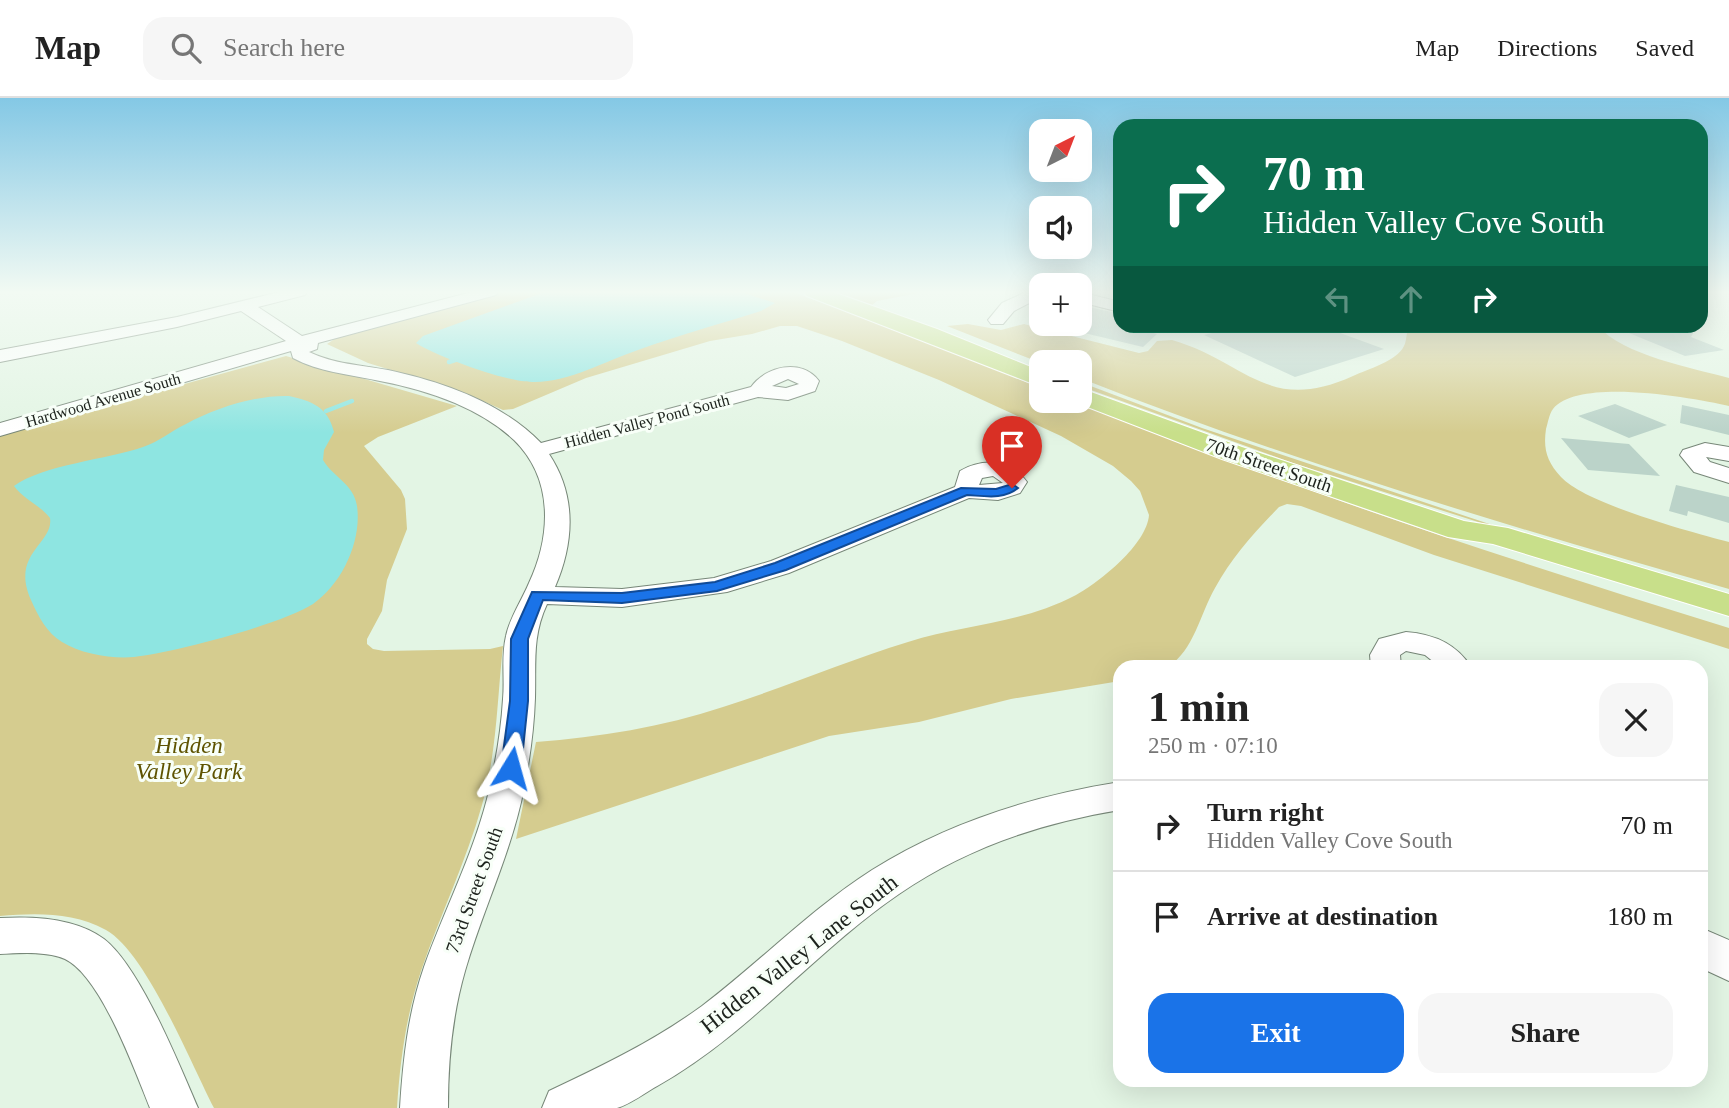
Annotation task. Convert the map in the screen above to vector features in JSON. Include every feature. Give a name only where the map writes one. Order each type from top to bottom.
[{"type":"main road","points":[[942,339],[1029,375]]},
{"type":"main road","name":"70th Street South","points":[[1092,400],[1242,456],[1459,530],[1492,547],[1729,622]]},
{"type":"main road","name":"70th Street South","points":[[1459,530],[1497,535],[1729,605]]},
{"type":"street","points":[[0,356],[88,339]]},
{"type":"street","points":[[295,339],[301,343]]},
{"type":"street","name":"Hardwood Avenue South","points":[[0,430],[314,339]]},
{"type":"street","name":"73rd Street South","points":[[301,343],[300,354],[309,359],[351,372],[370,372],[448,395],[478,407],[515,429],[537,451],[553,481],[559,508],[554,553],[520,639],[516,730],[501,812],[433,1011],[426,1054],[424,1108]]},
{"type":"street","name":"Hidden Valley Pond South","points":[[537,451],[758,391]]},
{"type":"street","points":[[1729,454],[1705,450],[1691,455],[1702,467],[1729,476]]},
{"type":"street","points":[[537,595],[633,597],[717,586],[780,567],[966,491]]},
{"type":"street","points":[[1385,660],[1389,646],[1405,641],[1436,650],[1452,660]]},
{"type":"street","name":"Hidden Valley Lane South","points":[[566,1108],[648,1067],[698,1035],[851,906],[910,868],[963,839],[1022,817],[1113,798]]},
{"type":"street","points":[[0,936],[54,939],[92,954],[113,982],[174,1108]]},
{"type":"street","points":[[1708,950],[1729,962]]},
{"type":"green space","points":[[334,339],[721,339],[586,378],[513,409],[503,410],[463,392],[368,363],[327,344]]},
{"type":"green space","points":[[836,339],[920,339],[1029,383],[1029,413],[1092,413],[1092,409],[1398,521],[1729,628],[1729,649],[1434,555],[1301,506],[1287,504],[1279,507],[1236,555],[1215,588],[1190,641],[1177,660],[1113,660],[1113,682],[1011,699],[919,722],[829,736],[516,839],[536,742],[654,726],[746,699],[908,642],[1035,612],[1076,595],[1121,561],[1140,538],[1149,515],[1140,491],[1131,481],[1113,466],[1061,436],[939,380]]},
{"type":"green space","points":[[980,339],[1084,339],[1139,353],[1148,351],[1157,341],[1172,340],[1197,349],[1258,380],[1277,387],[1299,390],[1324,387],[1389,360],[1400,351],[1406,339],[1614,339],[1641,353],[1729,378],[1729,406],[1637,392],[1586,394],[1567,399],[1553,409],[1546,429],[1545,443],[1549,460],[1561,477],[1592,497],[1640,516],[1729,542],[1729,589],[1401,491],[1092,383],[1092,350],[1029,350],[1029,358]]},
{"type":"green space","name":"Hidden Valley Park","points":[[286,356],[457,406],[378,437],[364,446],[401,490],[405,499],[407,529],[387,580],[382,611],[367,644],[373,649],[384,651],[490,649],[503,646],[494,746],[487,785],[468,847],[428,950],[411,1005],[404,1039],[397,1108],[214,1108],[152,984],[121,942],[106,930],[81,920],[41,914],[0,916],[0,435]]},
{"type":"green space","points":[[1092,387],[1202,428],[1585,556],[1293,463],[1092,390]]},
{"type":"water","points":[[420,339],[672,339],[573,375],[532,382],[472,368],[416,343]]},
{"type":"water","points":[[289,396],[312,403],[328,417],[334,432],[324,450],[323,460],[348,486],[357,506],[356,533],[348,561],[333,585],[323,595],[298,612],[253,629],[200,644],[134,657],[87,653],[62,642],[47,629],[31,600],[26,584],[26,571],[34,551],[46,535],[50,518],[14,486],[41,473],[149,445],[198,418],[223,408],[249,400]]},
{"type":"building","points":[[1110,339],[1151,339],[1143,347]]},
{"type":"building","points":[[1213,339],[1357,339],[1384,349],[1295,377]]},
{"type":"building","points":[[1644,339],[1696,339],[1724,350],[1685,356]]},
{"type":"building","points":[[1615,404],[1667,425],[1629,438],[1578,416]]},
{"type":"building","points":[[1682,405],[1729,415],[1729,435],[1680,423]]},
{"type":"building","points":[[1561,438],[1629,444],[1660,476],[1588,470]]},
{"type":"building","points":[[1676,485],[1729,497],[1729,523],[1688,511],[1687,516],[1669,511]]},
{"type":"waterway","points":[[449,362],[461,358]]},
{"type":"waterway","points":[[326,411],[352,401]]},
{"type":"route","points":[[511,768],[519,701],[520,639],[537,595],[622,598],[687,592],[717,586],[780,567],[966,491],[998,493],[1012,488]]}]
